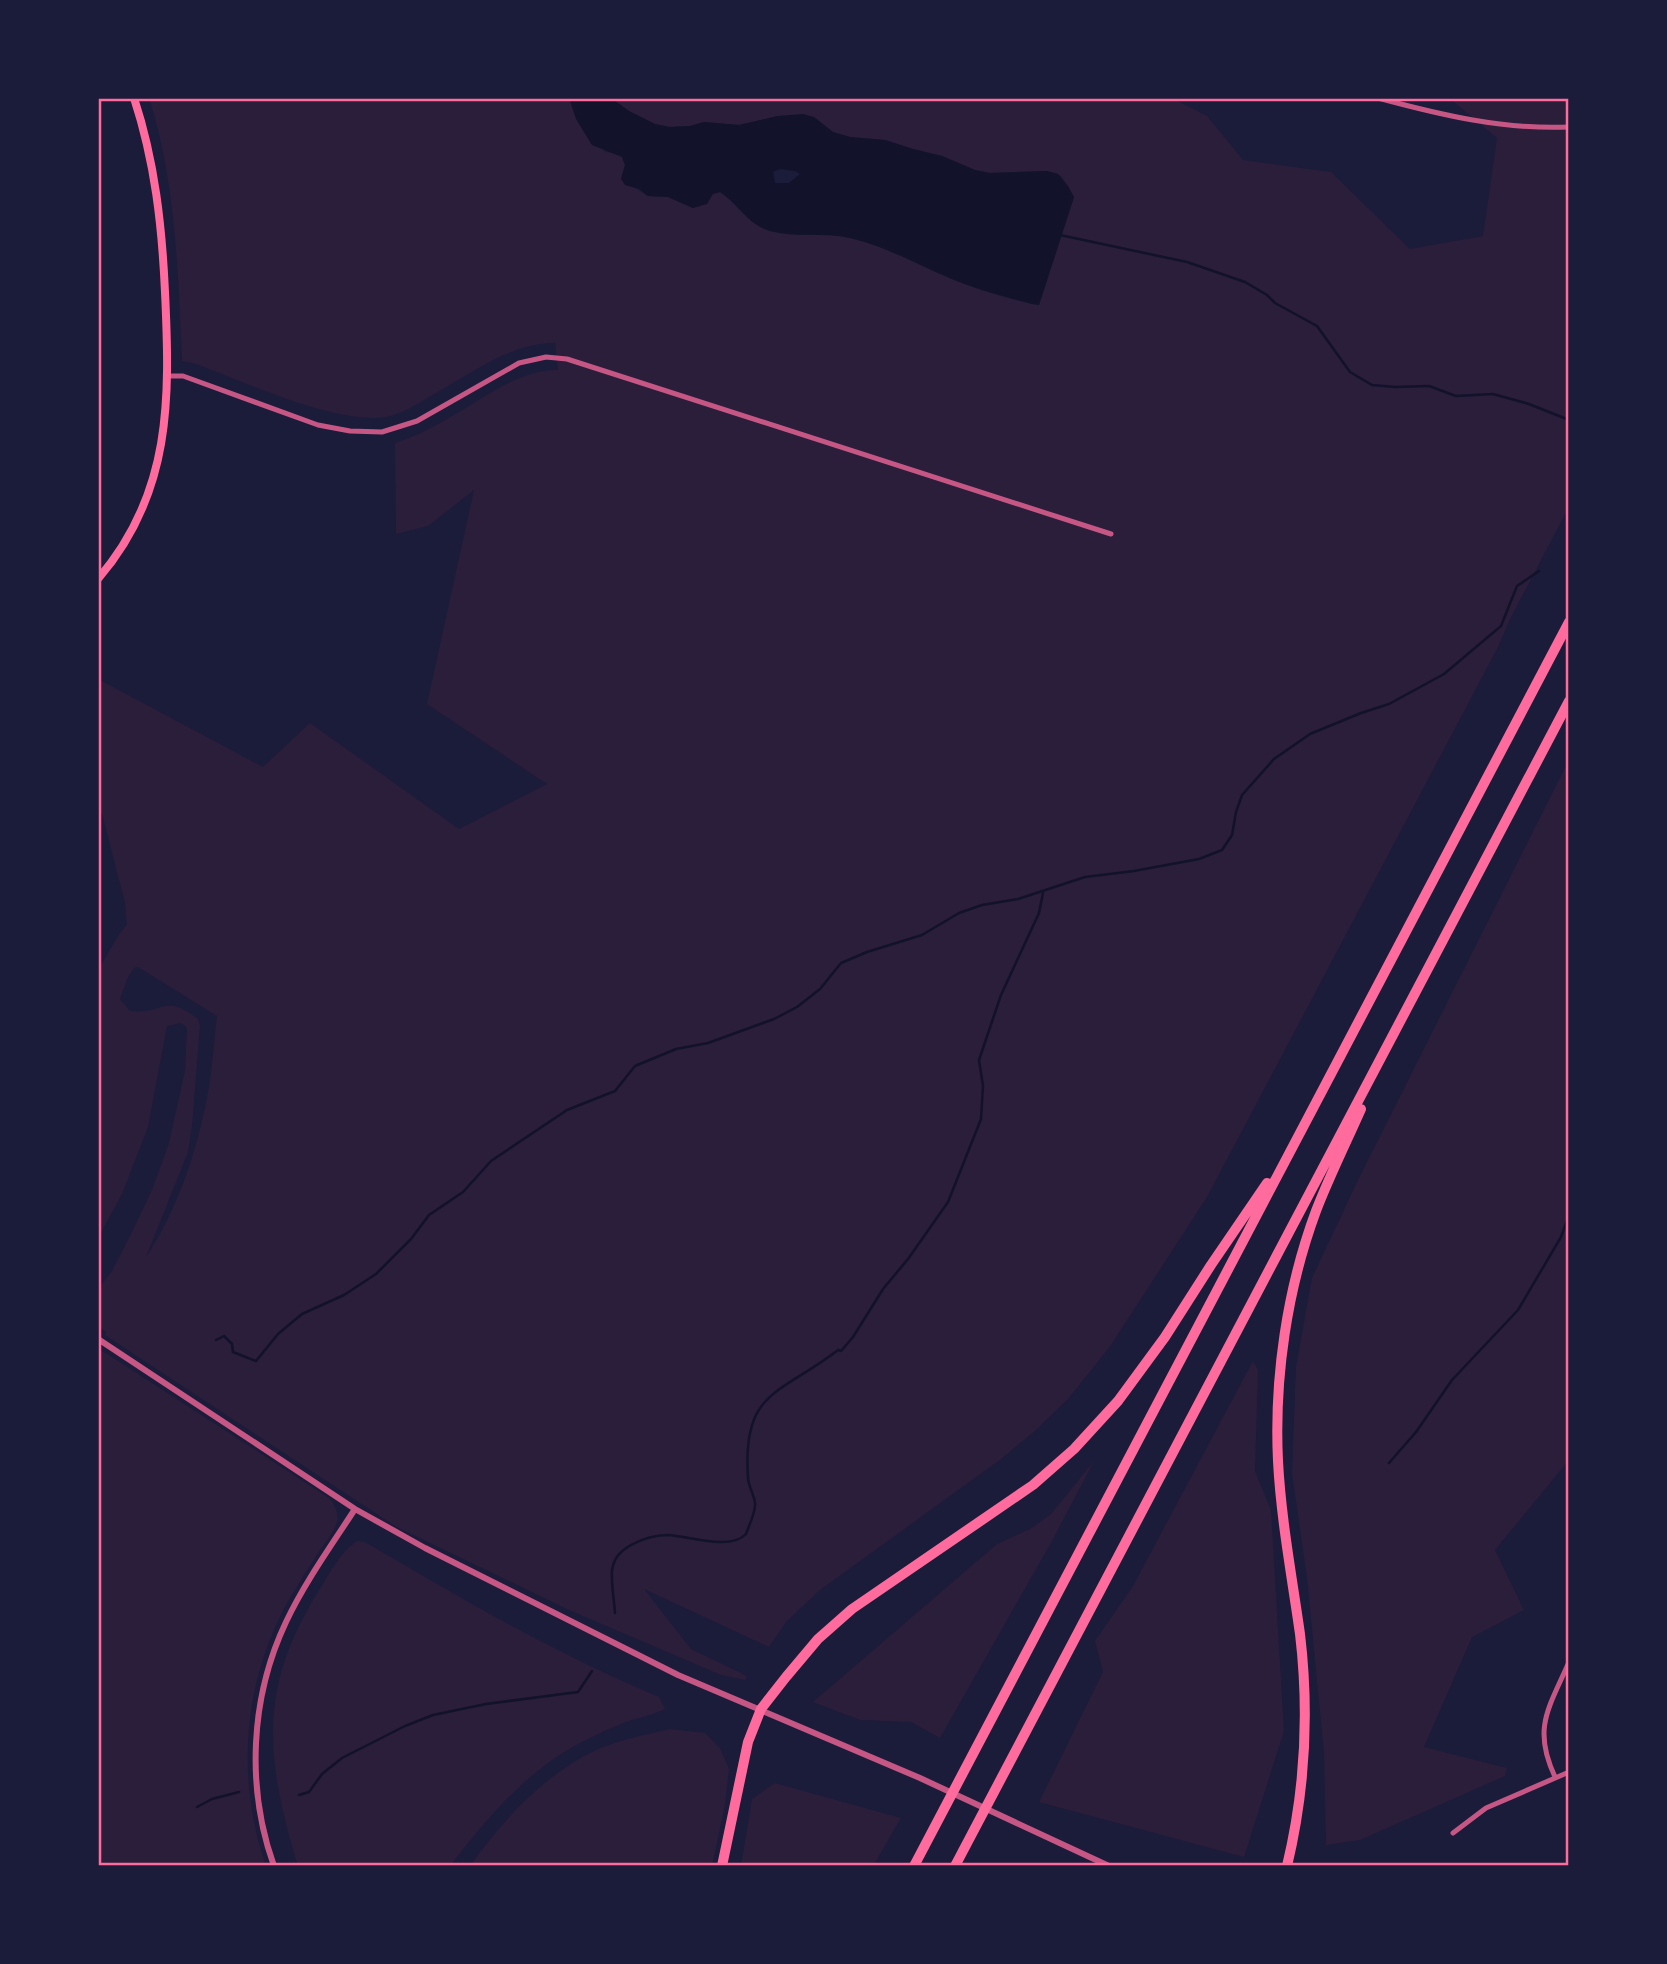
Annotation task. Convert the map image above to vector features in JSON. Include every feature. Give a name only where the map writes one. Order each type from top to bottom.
[{"type":"highway","points":[[914,1866],[1569,622]]},
{"type":"highway","points":[[955,1866],[1569,701]]},
{"type":"highway","points":[[1287,1866],[1301,1773],[1305,1708],[1300,1637],[1278,1459],[1280,1377],[1289,1313],[1316,1212],[1393,1035]]},
{"type":"highway","points":[[722,1866],[748,1742],[761,1709],[818,1639],[852,1609],[1032,1485],[1074,1449],[1118,1401],[1166,1338],[1211,1265],[1294,1145]]},
{"type":"main road","points":[[98,579],[125,544],[148,498],[163,443],[168,376],[160,218],[148,146],[134,98]]},
{"type":"street","points":[[1378,98],[1461,119],[1522,126],[1569,127]]},
{"type":"street","points":[[168,376],[183,376],[318,425],[350,431],[382,432],[417,421],[519,363],[546,356],[567,359],[1111,534]]},
{"type":"street","points":[[98,1339],[355,1509],[437,1555],[666,1669],[920,1779],[1109,1866]]},
{"type":"street","points":[[274,1866],[264,1834],[256,1783],[256,1730],[260,1701],[271,1658],[286,1620],[355,1509]]},
{"type":"street","points":[[1555,1777],[1543,1741],[1546,1713],[1569,1662]]},
{"type":"street","points":[[1453,1833],[1486,1808],[1569,1772]]},
{"type":"shaded area","points":[[149,98],[569,98],[605,152],[616,153],[622,157],[625,165],[621,179],[648,196],[668,197],[693,208],[720,192],[755,224],[770,231],[851,238],[898,254],[990,293],[1039,305],[1074,197],[1061,176],[1047,171],[990,173],[975,170],[942,156],[885,140],[850,137],[832,132],[814,117],[778,116],[739,125],[704,122],[669,127],[655,124],[629,111],[611,98],[1172,98],[1207,116],[1243,160],[1331,172],[1410,249],[1483,236],[1497,138],[1449,98],[1569,98],[1569,507],[1498,647],[1207,1197],[1111,1345],[1069,1398],[1001,1459],[820,1590],[786,1622],[769,1647],[644,1589],[691,1649],[741,1673],[747,1677],[745,1680],[721,1675],[569,1610],[395,1526],[105,1335],[106,1332],[100,1328],[98,1331],[98,1289],[112,1271],[128,1240],[152,1190],[169,1143],[185,1071],[187,1028],[181,1023],[167,1026],[148,1127],[122,1194],[98,1238],[98,970],[127,925],[125,903],[102,814],[98,811],[98,679],[263,767],[310,723],[459,829],[547,784],[427,704],[474,490],[428,526],[396,534],[395,443],[435,426],[512,381],[543,371],[558,370],[555,343],[521,348],[397,414],[366,418],[343,415],[291,400],[182,361],[174,228],[158,130]],"holes":[[[138,967],[217,1016],[209,1086],[194,1152],[178,1197],[146,1257],[188,1152],[200,1026],[198,1019],[178,1007],[164,1006],[130,1011],[120,999],[128,977],[134,968]]]},
{"type":"shaded area","points":[[569,98],[611,98],[655,124],[670,127],[704,122],[739,125],[778,116],[803,114],[814,117],[833,132],[850,137],[885,140],[942,156],[975,170],[990,173],[1047,171],[1058,174],[1074,197],[1039,305],[1032,304],[970,286],[866,242],[840,236],[770,231],[755,224],[720,192],[713,194],[707,204],[693,208],[668,197],[648,196],[639,189],[625,185],[621,179],[625,165],[622,157],[592,145],[576,119]],"holes":[[[780,169],[800,174],[789,183],[775,183],[773,172]]]},
{"type":"shaded area","points":[[1569,760],[1569,1460],[1495,1550],[1524,1610],[1472,1637],[1424,1747],[1507,1768],[1505,1776],[1360,1840],[1326,1845],[1324,1753],[1307,1578],[1292,1473],[1296,1367],[1312,1278],[1358,1180]]},
{"type":"shaded area","points":[[101,1350],[329,1498],[336,1509],[337,1522],[334,1529],[279,1619],[257,1679],[248,1741],[248,1773],[257,1836],[266,1866],[98,1866],[98,1351]]},
{"type":"shaded area","points":[[1253,1361],[1258,1370],[1255,1471],[1271,1510],[1284,1731],[1244,1857],[1039,1802],[1103,1672],[1095,1641],[1133,1586]]},
{"type":"shaded area","points":[[1094,1461],[1052,1541],[940,1738],[911,1722],[860,1720],[813,1702],[997,1544],[1030,1529],[1051,1514]]},
{"type":"shaded area","points":[[357,1541],[365,1542],[546,1644],[659,1697],[665,1709],[599,1734],[545,1765],[494,1812],[450,1866],[298,1866],[279,1793],[274,1759],[276,1694],[298,1627],[335,1564]]},
{"type":"shaded area","points":[[670,1729],[705,1733],[720,1748],[729,1769],[725,1805],[712,1866],[470,1866],[509,1817],[556,1774],[601,1748]]},
{"type":"shaded area","points":[[775,1783],[901,1818],[873,1866],[741,1866],[752,1799]]},
{"type":"waterway","points":[[1060,235],[1187,262],[1245,282],[1275,303],[1317,326],[1350,372],[1372,385],[1429,386],[1456,396],[1493,394],[1529,404],[1569,420]]},
{"type":"waterway","points":[[216,1340],[224,1336],[232,1344],[233,1352],[256,1361],[278,1334],[302,1314],[344,1295],[376,1274],[411,1239],[429,1215],[463,1192],[491,1161],[567,1110],[615,1091],[635,1066],[676,1049],[708,1043],[774,1019],[797,1007],[820,989],[841,963],[922,935],[959,913],[982,905],[1018,899],[1085,877],[1199,859],[1222,850],[1232,835],[1242,795],[1274,759],[1310,734],[1389,704],[1444,674],[1501,626],[1517,586],[1539,571]]},
{"type":"waterway","points":[[615,1613],[613,1565],[618,1555],[631,1545],[663,1535],[720,1542],[739,1539],[746,1534],[755,1507],[748,1480],[748,1448],[751,1427],[759,1410],[782,1387],[838,1350],[841,1351],[948,1202],[981,1119],[983,1086],[979,1060],[1001,995],[1039,913],[1043,893]]},
{"type":"waterway","points":[[1389,1463],[1416,1432],[1452,1380],[1518,1310],[1561,1237],[1569,1215]]},
{"type":"waterway","points":[[299,1795],[309,1792],[322,1774],[342,1758],[405,1726],[433,1715],[486,1704],[578,1692],[592,1671]]},
{"type":"waterway","points":[[197,1807],[212,1799],[239,1792]]}]
